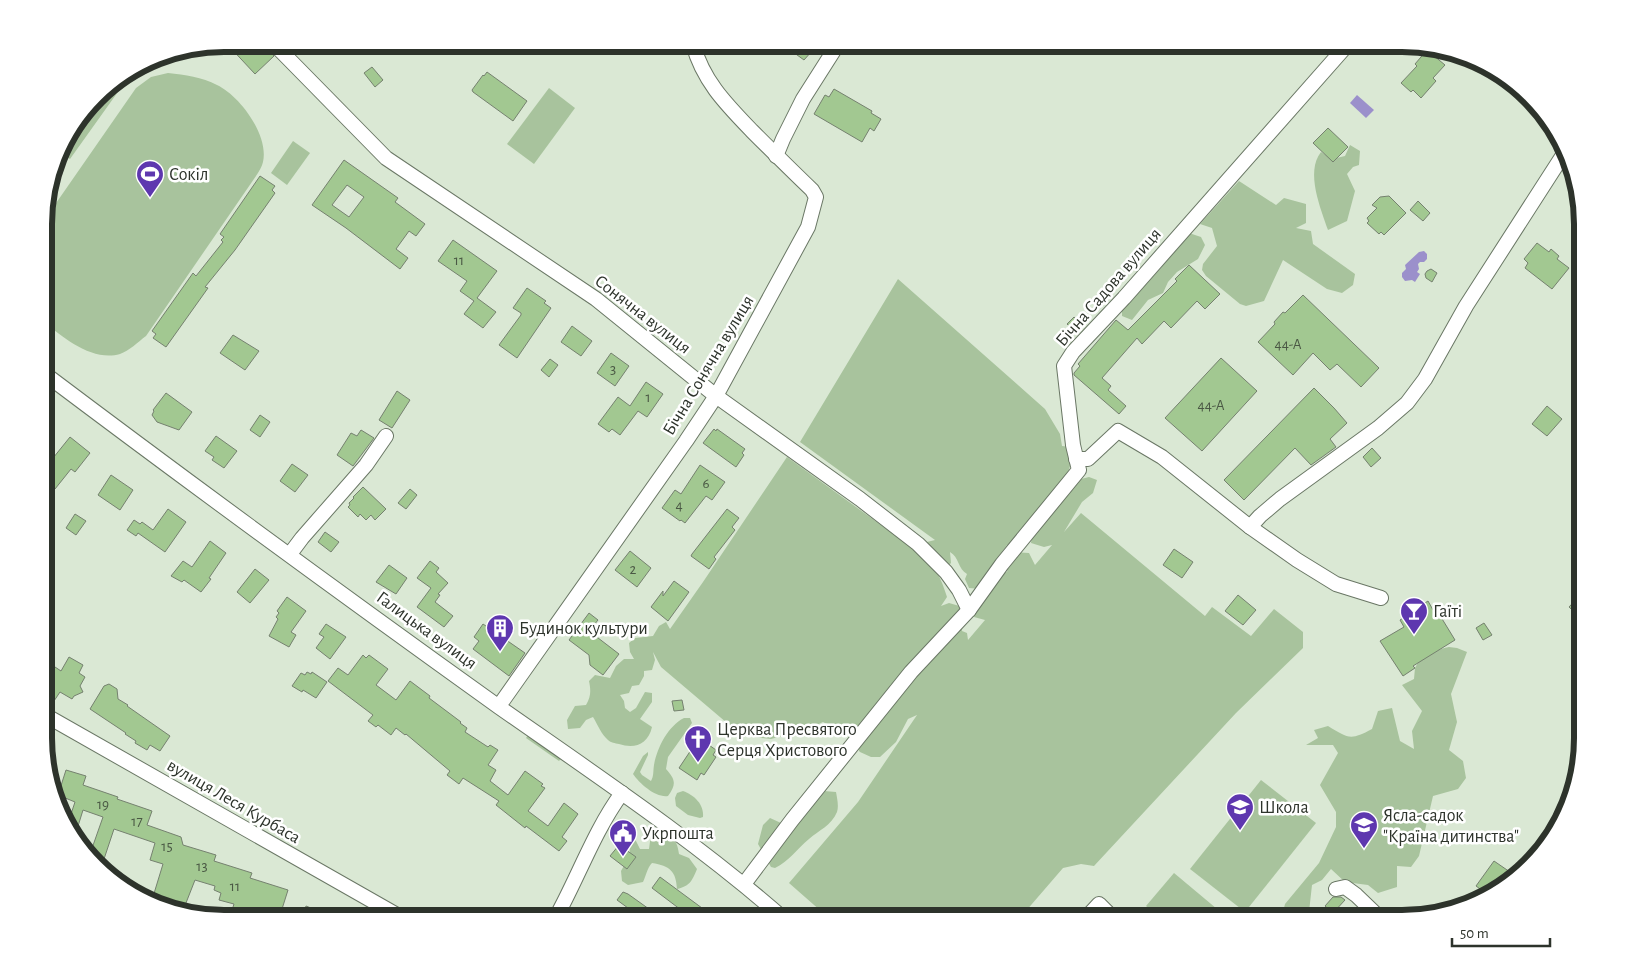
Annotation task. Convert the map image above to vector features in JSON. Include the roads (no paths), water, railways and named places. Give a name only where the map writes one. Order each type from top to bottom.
[{"type":"street","points":[[776,156],[803,99],[833,52]]},
{"type":"street","name":"Бічна Садова вулиця","points":[[744,884],[792,820],[911,672],[969,610],[1002,564],[1078,470],[1064,366],[1073,352],[1124,298],[1341,52]]},
{"type":"street","name":"Сонячна вулиця","points":[[283,53],[386,158],[596,299],[716,396],[860,499],[918,544],[946,572],[959,590],[969,610]]},
{"type":"street","name":"Бічна Сонячна вулиця","points":[[499,706],[686,442],[716,396],[808,227],[816,197],[812,190],[776,156],[713,89],[695,53]]},
{"type":"street","points":[[1250,527],[1280,500],[1378,428],[1407,404],[1425,379],[1466,306],[1561,157]]},
{"type":"street","name":"Галицька вулиця","points":[[52,379],[162,462],[499,706],[622,792],[744,884],[774,910]]},
{"type":"street","points":[[1076,459],[1088,459],[1118,431],[1162,457],[1250,527],[1297,560],[1336,584],[1380,598]]},
{"type":"street","points":[[290,554],[366,465],[386,436]]},
{"type":"street","name":"вулиця Леся Курбаса","points":[[52,719],[388,910]]},
{"type":"street","points":[[560,910],[604,822],[622,792]]},
{"type":"street","points":[[1336,889],[1345,888],[1351,891],[1371,910]]},
{"type":"street","points":[[1093,910],[1099,904],[1105,910]]},
{"type":"place","name":"Сокіл","points":[[150,198]]},
{"type":"place","name":"Гаїті","points":[[1414,635]]},
{"type":"place","name":"Будинок культури","points":[[500,652]]},
{"type":"place","name":"Церква Пресвятого Серця Христового","points":[[698,763]]},
{"type":"place","name":"Школа","points":[[1240,831]]},
{"type":"place","name":"Ясла-садок \"Країна дитинства\"","points":[[1364,849]]},
{"type":"place","name":"Укрпошта","points":[[623,857]]}]
